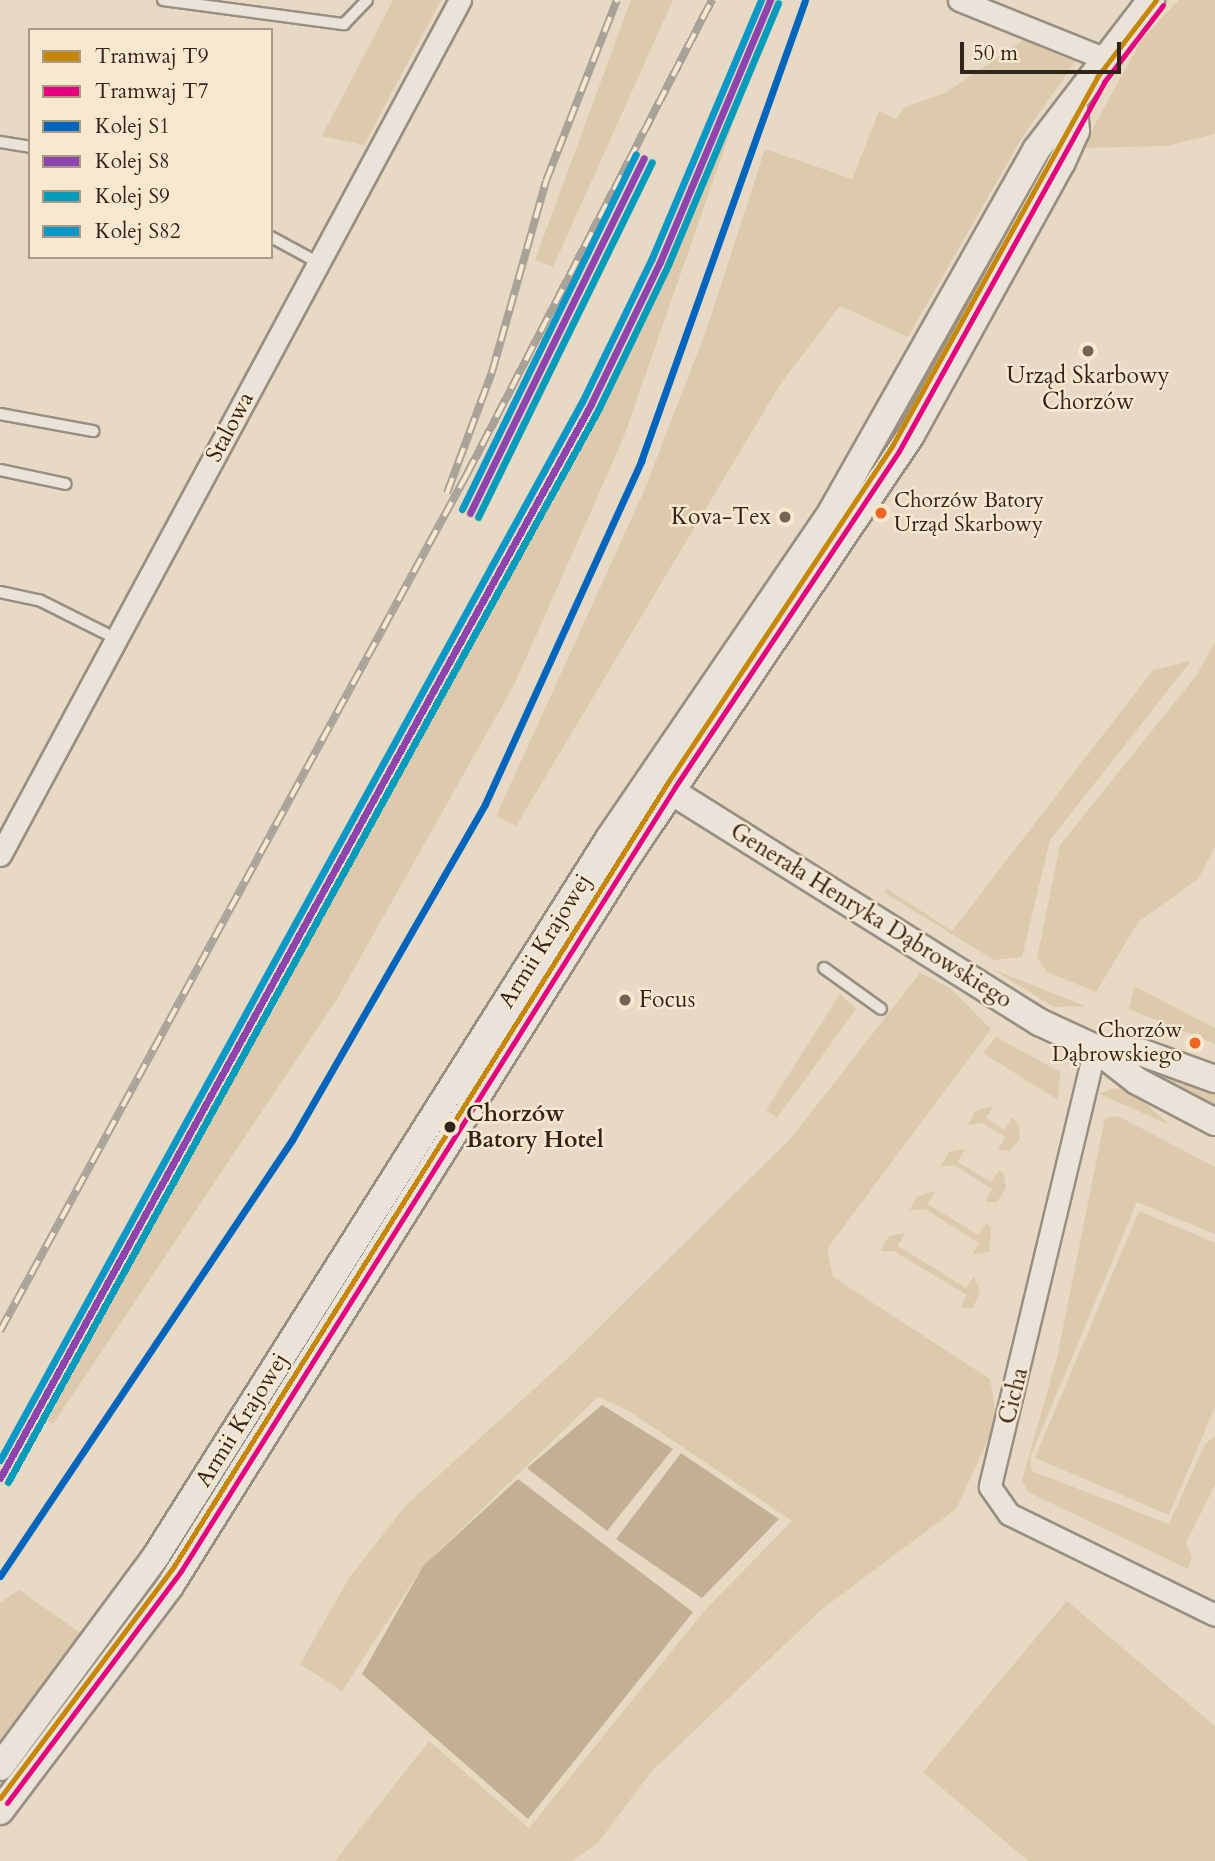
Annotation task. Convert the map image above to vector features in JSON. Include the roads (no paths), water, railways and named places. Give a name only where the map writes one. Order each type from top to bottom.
[{"type":"street","name":"Stalowa","points":[[0,855],[460,0]]},
{"type":"street","points":[[959,0],[1103,58]]},
{"type":"street","points":[[1064,129],[1103,58],[1151,0]]},
{"type":"street","name":"Armii Krajowej","points":[[0,1811],[44,1758],[175,1578],[500,1067],[661,784],[832,511],[934,334],[1064,129]]},
{"type":"street","name":"Armii Krajowej","points":[[0,1767],[151,1564],[475,1052],[661,784],[900,453],[960,347],[1064,129]]},
{"type":"street","points":[[934,334],[960,347]]},
{"type":"street","points":[[891,410],[918,424]]},
{"type":"street","points":[[872,442],[900,453]]},
{"type":"street","name":"Generała Henryka Dąbrowskiego","points":[[661,784],[1039,1021],[1095,1048],[1137,1081],[1215,1122]]},
{"type":"street","name":"Generała Henryka Dąbrowskiego","points":[[1095,1048],[1143,1053],[1215,1079]]},
{"type":"street","name":"Cicha","points":[[1095,1048],[990,1487],[1009,1514],[1215,1615]]},
{"type":"street","points":[[475,1052],[500,1067]]},
{"type":"street","points":[[402,1166],[426,1180]]},
{"type":"street","points":[[363,1227],[387,1242]]},
{"type":"street","points":[[318,1298],[342,1314]]},
{"type":"street","points":[[275,1367],[300,1382]]},
{"type":"street","points":[[254,1400],[279,1416]]},
{"type":"street","points":[[236,1429],[262,1443]]},
{"type":"street","points":[[215,1461],[241,1476]]},
{"type":"street","points":[[151,1564],[175,1578]]},
{"type":"street","points":[[115,1615],[139,1631]]},
{"type":"street","points":[[22,1740],[44,1758]]},
{"type":"lane","points":[[163,0],[344,24],[367,0]]},
{"type":"lane","points":[[0,142],[28,147]]},
{"type":"lane","points":[[273,238],[319,262]]},
{"type":"lane","points":[[0,414],[93,430]]},
{"type":"lane","points":[[0,470],[65,484]]},
{"type":"lane","points":[[0,592],[39,600],[117,639]]},
{"type":"lane","points":[[824,968],[881,1009]]},
{"type":"railway","points":[[447,493],[492,372],[546,181],[617,0]]},
{"type":"railway","points":[[0,1331],[467,474],[712,0]]},
{"type":"tram line","name":"T9","points":[[0,1798],[174,1566],[668,782],[892,446],[1097,77],[1156,0]]},
{"type":"tram line","name":"T7","points":[[7,1803],[181,1571],[675,787],[899,451],[1104,82],[1163,5]]},
{"type":"rail line","name":"S82","points":[[0,1460],[582,402],[652,258],[761,0]]},
{"type":"rail line","name":"S8","points":[[0,1478],[590,406],[660,262],[770,0]]},
{"type":"rail line","name":"S1","points":[[0,1576],[292,1140],[485,804],[641,461],[805,0]]},
{"type":"rail line","name":"S9","points":[[8,1482],[598,410],[668,265],[778,3]]},
{"type":"rail line","name":"S82","points":[[462,509],[636,154]]},
{"type":"rail line","name":"S8","points":[[470,513],[644,158]]},
{"type":"rail line","name":"S9","points":[[478,517],[652,162]]},
{"type":"place","name":"Urząd Skarbowy Chorzów","points":[[1088,351]]},
{"type":"place","name":"Chorzów Batory Urząd Skarbowy","points":[[881,513]]},
{"type":"place","name":"Kova-Tex","points":[[785,517]]},
{"type":"place","name":"Focus","points":[[625,1000]]},
{"type":"place","name":"Chorzów Dąbrowskiego","points":[[1195,1043]]},
{"type":"place","name":"Chorzów Batory Hotel","points":[[450,1127]]}]
